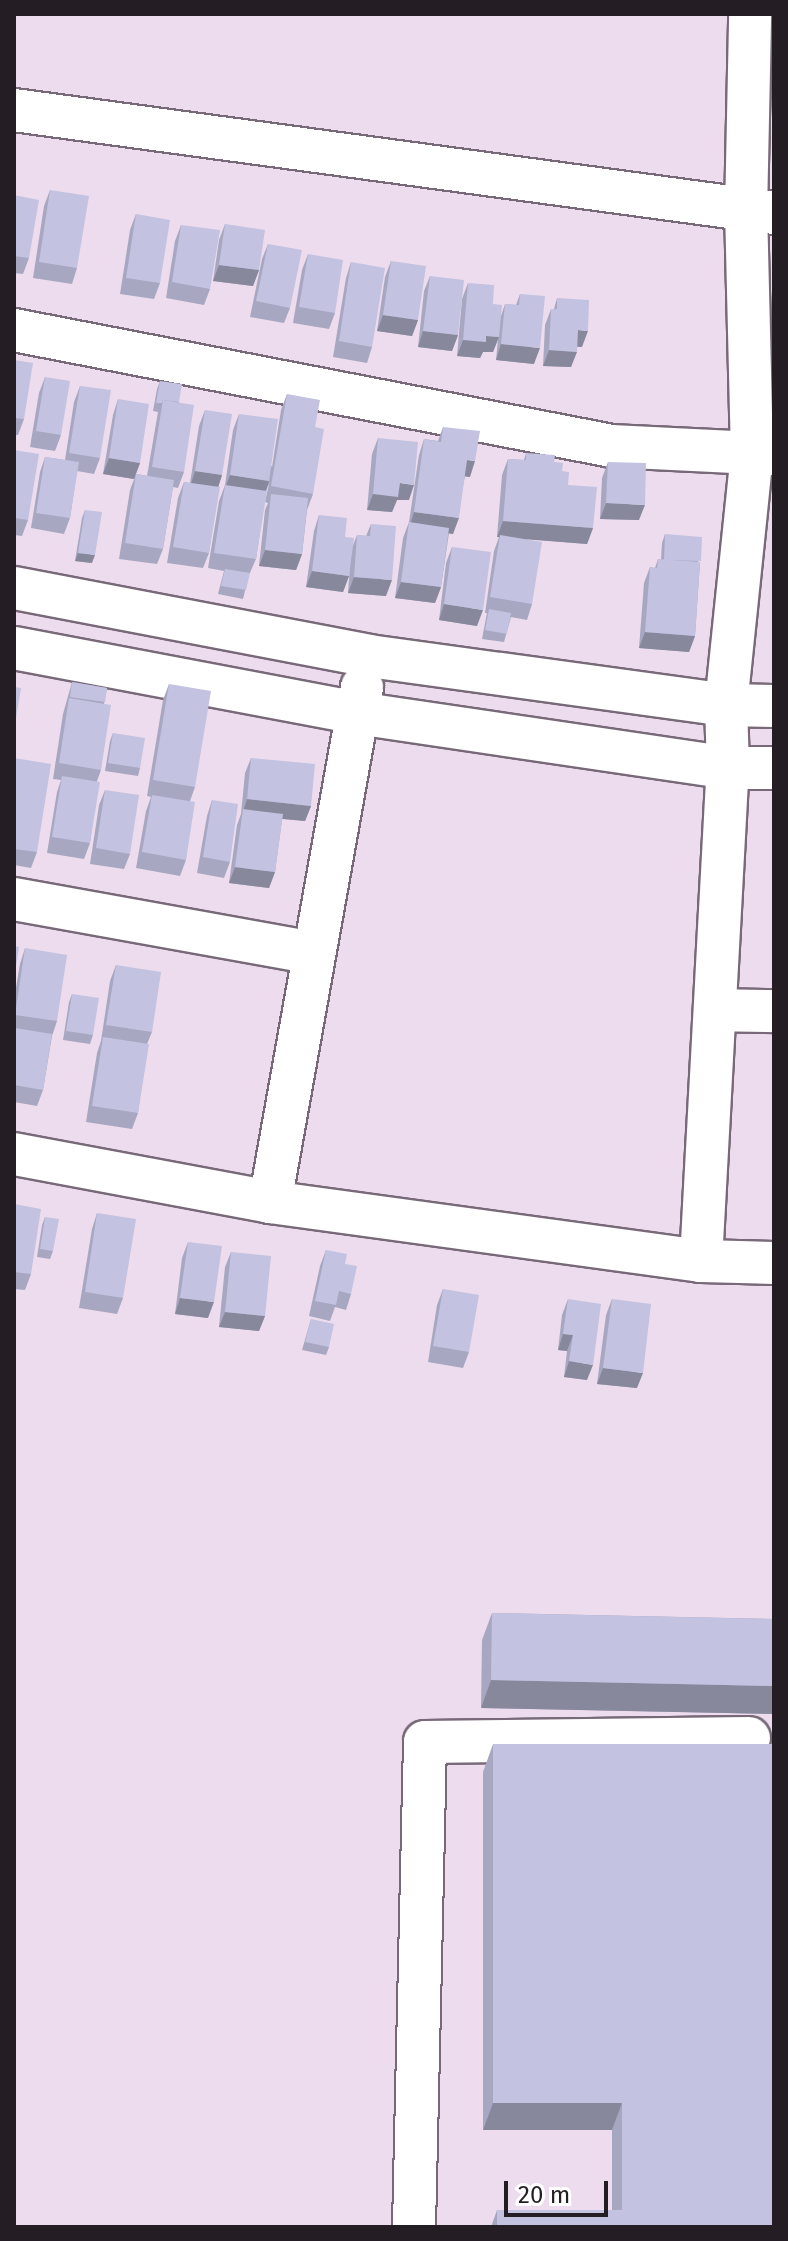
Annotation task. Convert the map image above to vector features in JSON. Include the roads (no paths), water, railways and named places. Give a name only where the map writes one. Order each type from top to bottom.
[{"type":"street","points":[[701,1261],[728,768],[726,705],[763,454],[760,213],[750,14]]},
{"type":"street","points":[[14,110],[760,213]]},
{"type":"street","points":[[14,330],[612,446],[763,454]]},
{"type":"street","points":[[14,588],[369,656],[726,705],[774,706]]},
{"type":"street","points":[[14,648],[357,713],[728,768],[774,768]]},
{"type":"street","points":[[270,1202],[369,656]]},
{"type":"street","points":[[14,899],[313,953]]},
{"type":"street","points":[[715,1010],[774,1011]]},
{"type":"street","points":[[14,1154],[270,1202],[701,1261],[774,1263]]},
{"type":"street","points":[[414,2227],[425,1742],[749,1738]]}]
